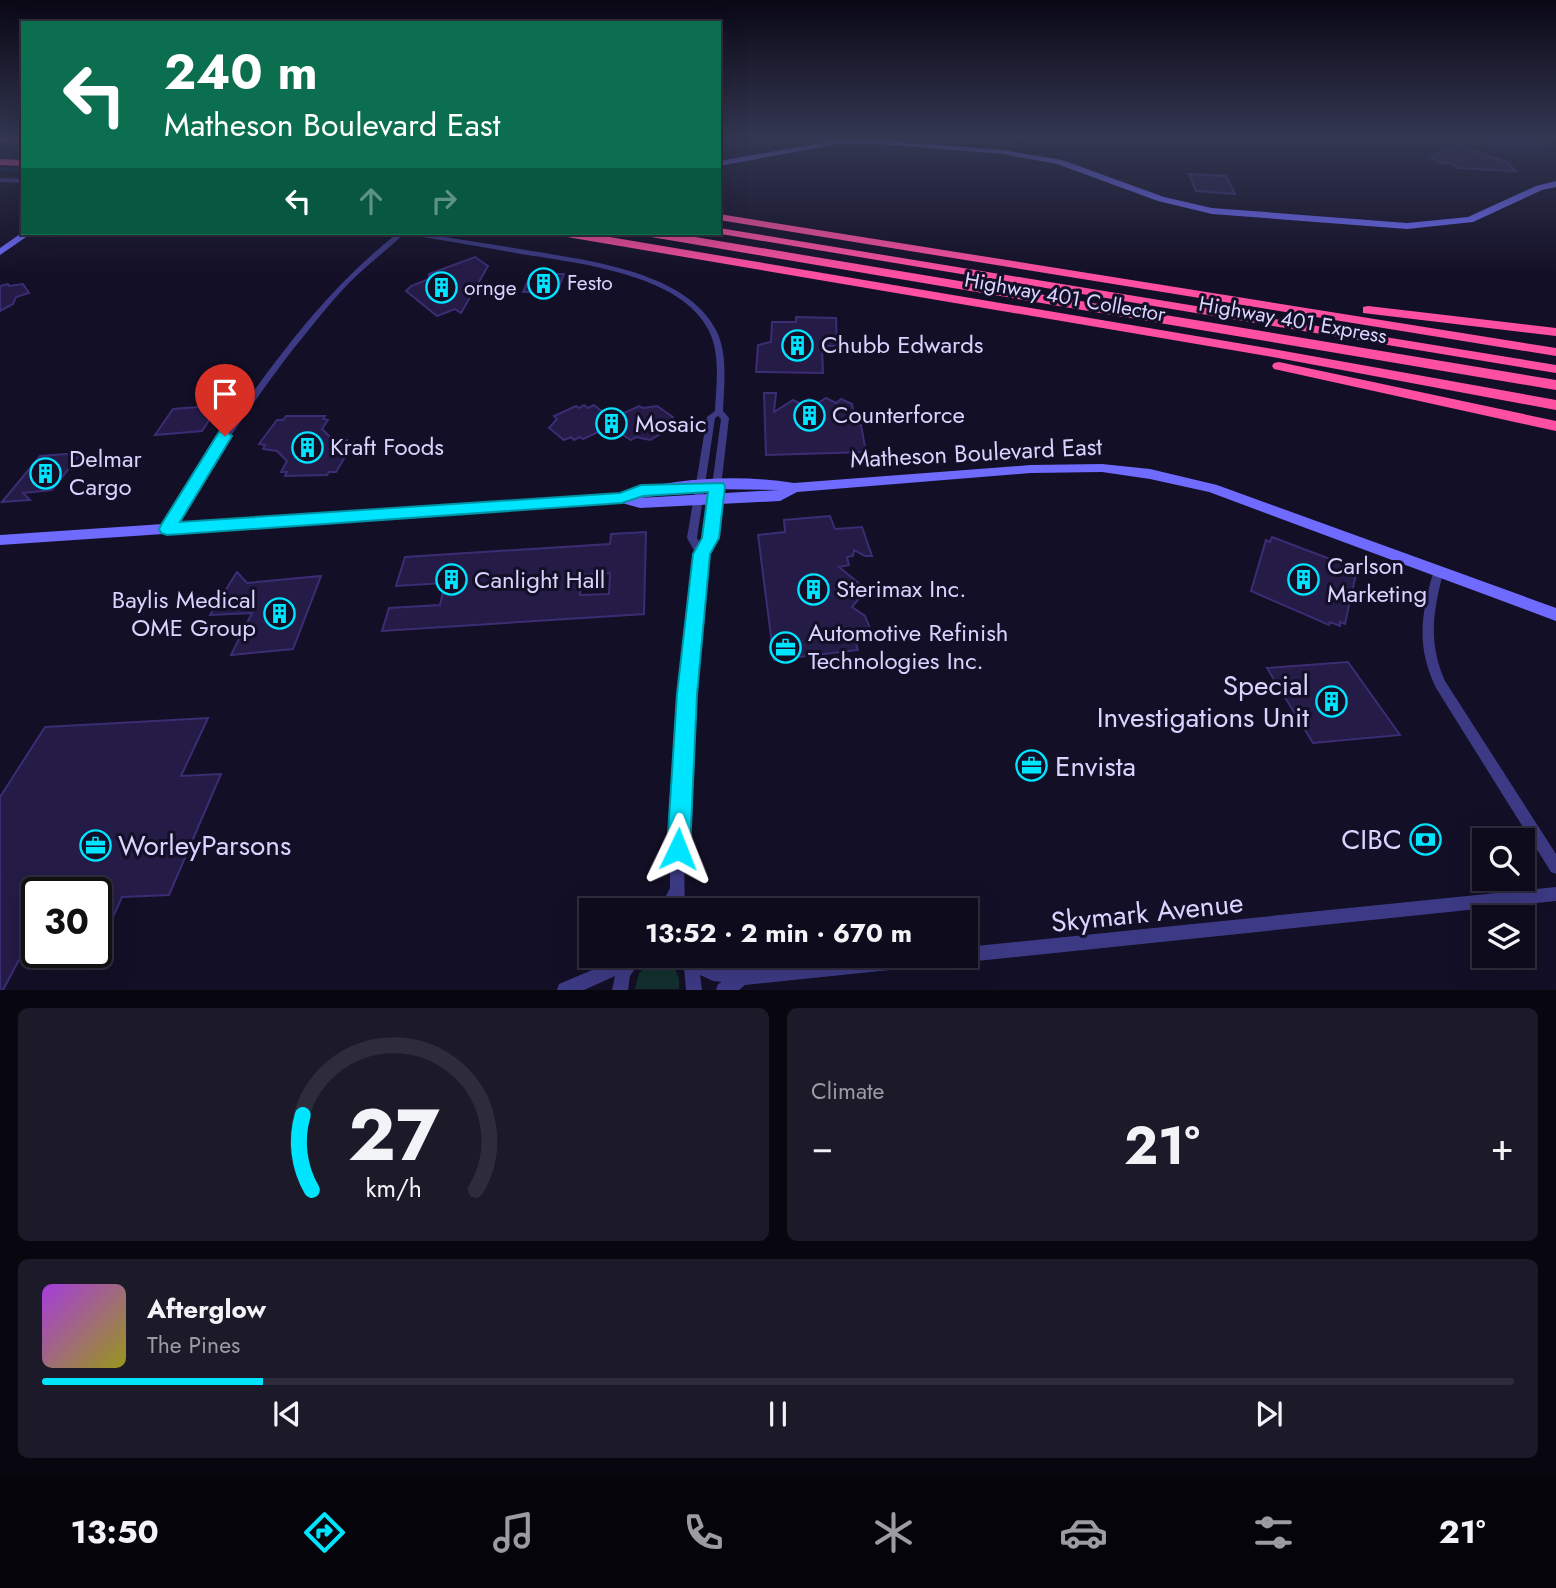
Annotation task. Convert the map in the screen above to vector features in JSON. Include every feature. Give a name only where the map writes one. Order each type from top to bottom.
[{"type":"highway","name":"Highway 401 Collector","points":[[721,217],[1556,352]]},
{"type":"highway","name":"Highway 401 Express","points":[[721,231],[1556,367]]},
{"type":"highway","name":"Highway 401 Collector","points":[[579,235],[1369,370],[1555,405]]},
{"type":"highway","name":"Highway 401 Express","points":[[663,235],[1556,385]]},
{"type":"highway","points":[[1038,268],[1556,332]]},
{"type":"highway","points":[[1046,315],[1556,426]]},
{"type":"street","points":[[1121,184],[1160,199],[1212,211],[1423,226],[1470,220],[1539,188],[1555,184]]},
{"type":"street","points":[[0,252],[24,235]]},
{"type":"street","points":[[167,529],[225,436],[300,336],[350,275],[400,235]]},
{"type":"street","points":[[422,235],[622,271],[663,286],[693,306],[708,321],[715,337],[721,357],[719,412],[725,418],[710,538],[701,554],[681,771],[677,898]]},
{"type":"street","points":[[701,554],[692,538],[711,417],[719,412]]},
{"type":"street","name":"Matheson Boulevard East","points":[[0,540],[622,498],[640,503],[699,493],[780,496],[793,488],[1031,469],[1127,470],[1212,488],[1556,615]]},
{"type":"street","points":[[1438,573],[1427,615],[1429,662],[1447,696],[1556,867]]},
{"type":"street","points":[[672,898],[677,889]]},
{"type":"street","name":"Skymark Avenue","points":[[704,968],[713,973],[743,978],[1556,894]]},
{"type":"street","points":[[569,989],[612,968]]},
{"type":"street","points":[[620,989],[626,968]]},
{"type":"street","points":[[689,968],[694,989]]},
{"type":"street","name":"Skymark Avenue","points":[[724,989],[743,978]]},
{"type":"green space","points":[[645,968],[673,968],[677,973],[679,989],[635,989],[639,973]]},
{"type":"building","points":[[1193,184],[1230,184],[1235,194],[1196,191]]},
{"type":"building","name":"ornge","points":[[475,257],[488,266],[461,313],[455,309],[437,316],[406,291],[411,286],[429,279],[429,274]]},
{"type":"building","name":"Festo","points":[[531,274],[564,274],[557,292],[523,292]]},
{"type":"building","points":[[23,284],[29,293],[16,297],[13,304],[0,311],[0,286]]},
{"type":"building","name":"Chubb Edwards","points":[[796,317],[836,318],[837,346],[822,346],[823,373],[756,372],[758,345],[771,342],[772,322],[796,322]]},
{"type":"building","name":"Counterforce","points":[[764,393],[776,393],[774,412],[793,400],[801,404],[809,399],[818,403],[826,398],[836,403],[841,399],[852,404],[856,425],[861,425],[866,452],[766,455]]},
{"type":"building","name":"Mosaic","points":[[584,405],[588,408],[594,405],[605,414],[622,414],[639,406],[657,406],[673,417],[669,420],[672,423],[667,426],[671,428],[650,440],[636,437],[631,440],[617,431],[600,431],[583,439],[580,437],[574,440],[571,437],[564,440],[549,428],[557,419],[554,416]]},
{"type":"building","points":[[211,406],[217,408],[202,431],[155,435],[173,409]]},
{"type":"building","name":"Kraft Foods","points":[[286,416],[325,416],[323,419],[328,420],[322,429],[333,440],[347,440],[345,444],[352,445],[336,472],[329,472],[327,475],[285,476],[287,472],[281,472],[287,461],[277,451],[263,449],[265,445],[259,444],[277,420],[283,420]]},
{"type":"building","name":"Delmar Cargo","points":[[81,453],[52,490],[23,493],[30,500],[2,502],[40,456]]},
{"type":"building","name":"Sterimax Inc.","points":[[830,516],[835,529],[862,527],[872,556],[865,556],[854,550],[853,556],[847,557],[849,565],[839,567],[860,584],[863,594],[852,607],[865,616],[872,633],[866,639],[855,641],[858,650],[774,660],[758,535],[785,532],[784,520]]},
{"type":"building","name":"Canlight Hall","points":[[646,532],[644,614],[382,631],[389,608],[440,605],[445,583],[396,586],[405,557],[610,544],[611,534]],"holes":[[[610,573],[609,594],[580,595],[582,575]]]},
{"type":"building","name":"Carlson Marketing","points":[[1272,537],[1351,567],[1350,572],[1356,574],[1345,624],[1340,622],[1340,626],[1330,622],[1329,625],[1251,591],[1266,540],[1270,542]]},
{"type":"building","name":"Baylis Medical OME Group","points":[[237,572],[247,583],[321,576],[293,649],[231,655],[252,613],[210,615]]},
{"type":"building","name":"Special Investigations Unit","points":[[1348,662],[1400,735],[1313,743],[1267,668]]},
{"type":"building","name":"WorleyParsons","points":[[208,718],[181,776],[221,774],[169,895],[122,897],[112,917],[112,877],[21,877],[21,959],[3,990],[0,990],[0,797],[45,727]]},
{"type":"place","name":"Festo","points":[[544,283]]},
{"type":"place","name":"ornge","points":[[441,288]]},
{"type":"place","name":"Chubb Edwards","points":[[798,345]]},
{"type":"place","name":"Counterforce","points":[[809,415]]},
{"type":"place","name":"Mosaic","points":[[612,424]]},
{"type":"place","name":"Kraft Foods","points":[[307,447]]},
{"type":"place","name":"Delmar Cargo","points":[[46,473]]},
{"type":"place","name":"Canlight Hall","points":[[451,580]]},
{"type":"place","name":"Carlson Marketing","points":[[1304,580]]},
{"type":"place","name":"Sterimax Inc.","points":[[813,589]]},
{"type":"place","name":"Baylis Medical OME Group","points":[[279,614]]},
{"type":"place","name":"Automotive Refinish Technologies Inc.","points":[[785,647]]},
{"type":"place","name":"Special Investigations Unit","points":[[1332,701]]},
{"type":"place","name":"Envista","points":[[1032,766]]},
{"type":"place","name":"CIBC","points":[[1425,839]]},
{"type":"place","name":"WorleyParsons","points":[[95,845]]},
{"type":"route","points":[[225,436],[167,529],[622,498],[641,491],[717,486],[710,538],[701,554],[680,783],[678,849]]}]
